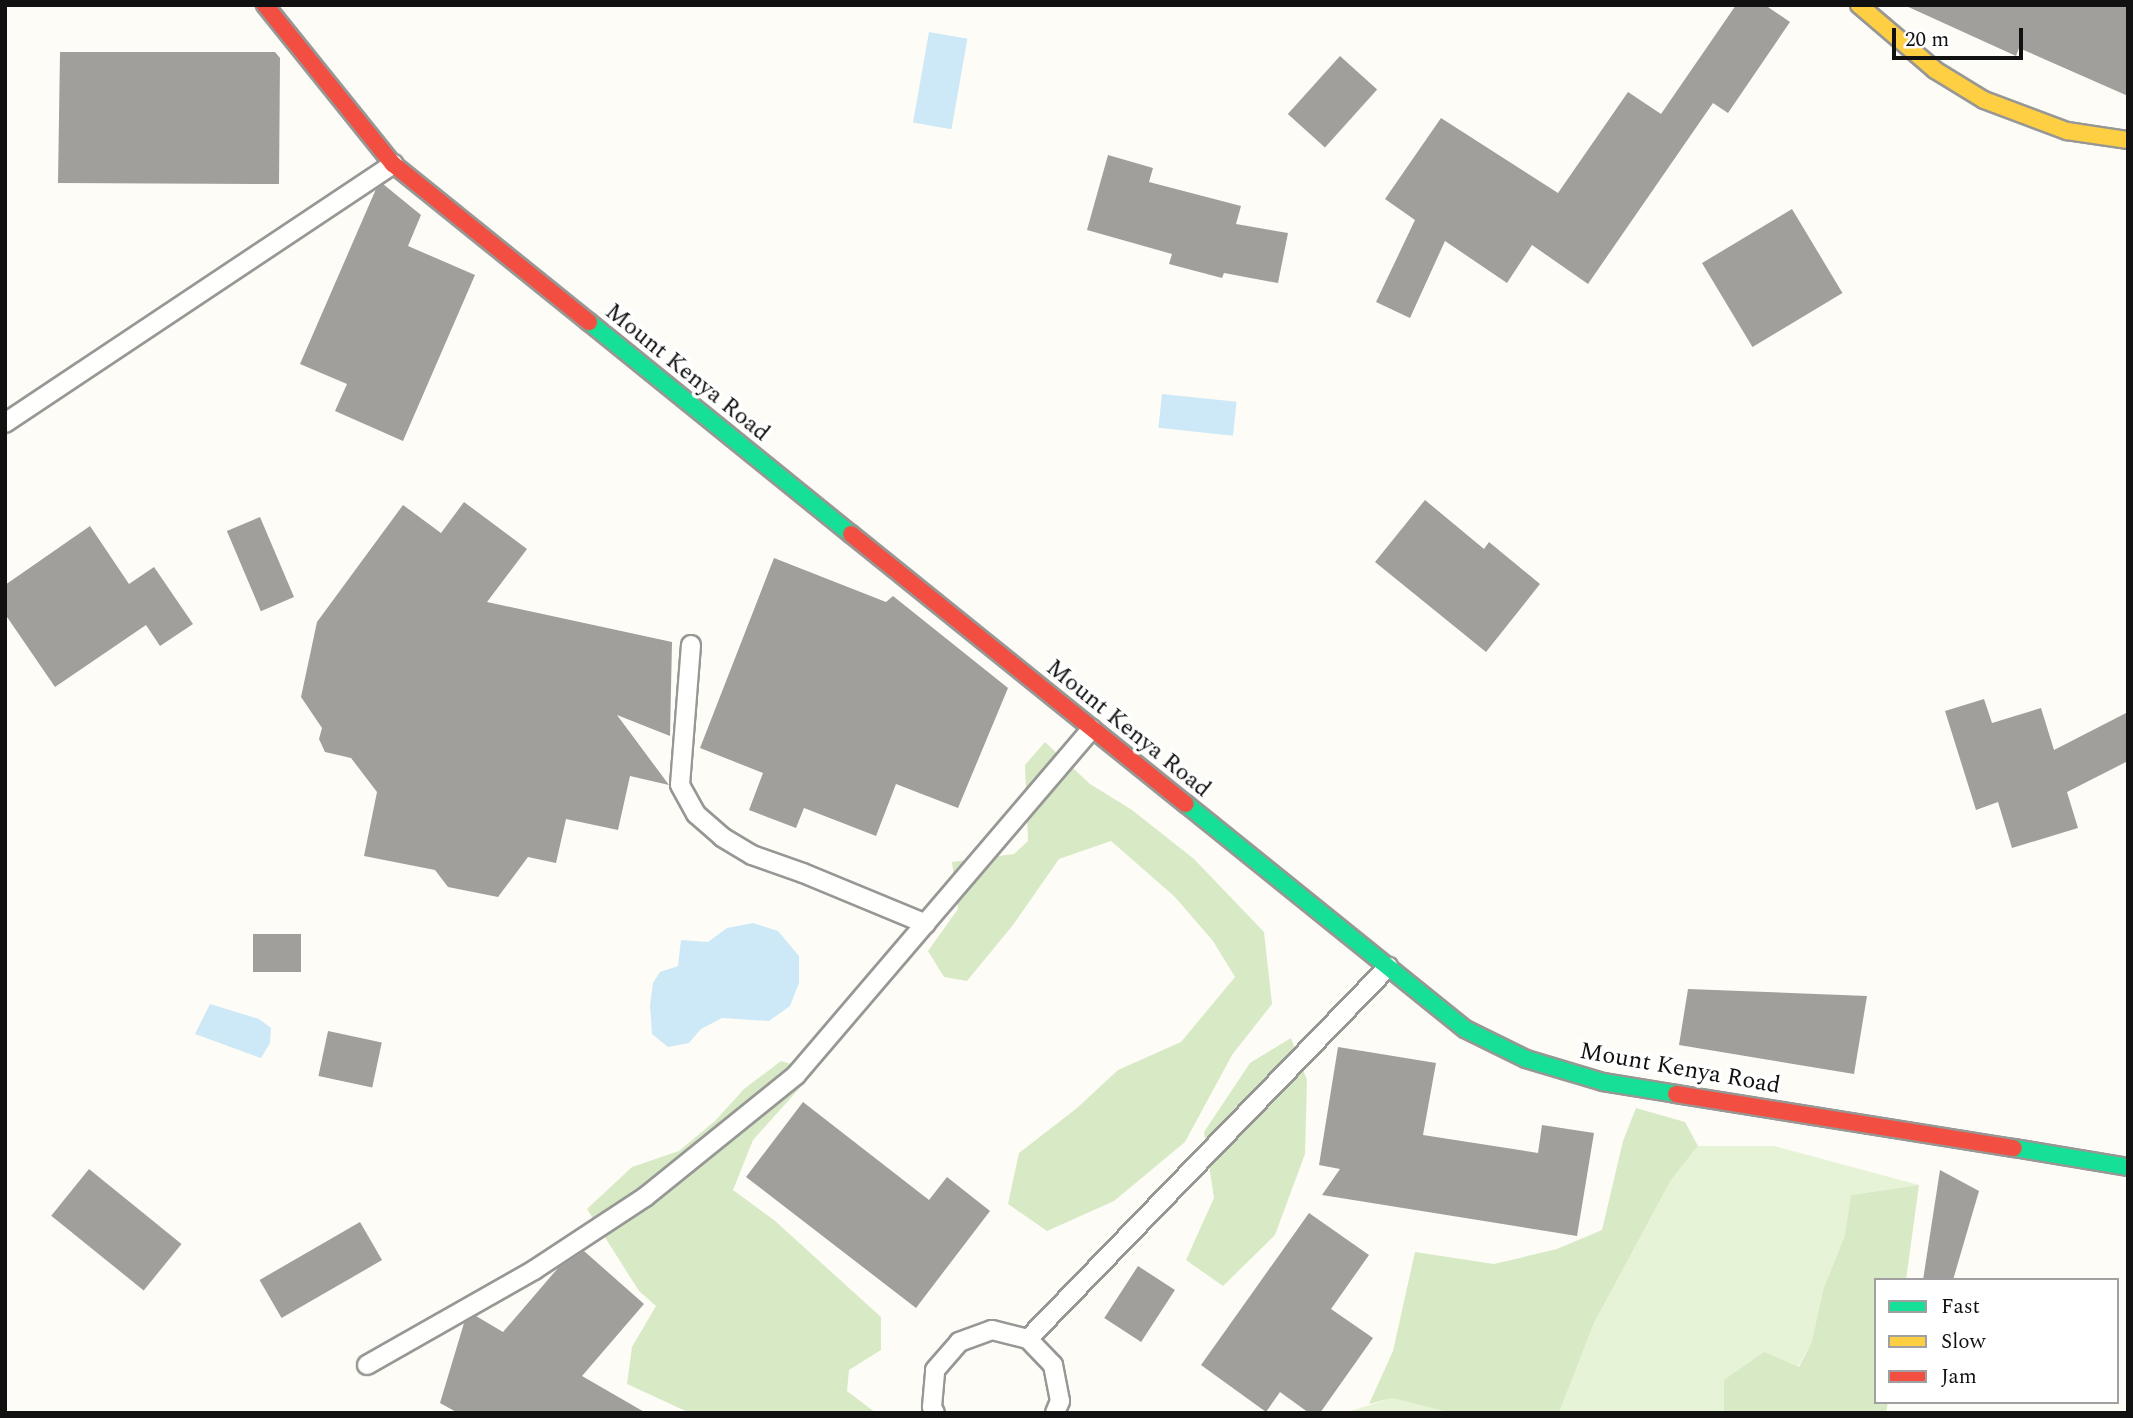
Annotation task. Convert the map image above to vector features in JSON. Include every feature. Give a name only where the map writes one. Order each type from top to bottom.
[{"type":"main road","name":"Mount Kenya Road","points":[[265,5],[393,164],[1465,1029],[1526,1059],[1603,1082],[2128,1167]]},
{"type":"main road","points":[[1859,5],[1935,70],[1984,100],[2067,131],[2128,141]]},
{"type":"lane","points":[[5,423],[393,164]]},
{"type":"lane","points":[[691,645],[680,785],[696,814],[722,837],[752,855],[926,924]]},
{"type":"lane","points":[[367,1365],[534,1270],[645,1197],[796,1075],[1091,729]]},
{"type":"lane","points":[[1028,1339],[1388,967]]},
{"type":"lane","points":[[935,1413],[932,1407],[935,1370],[959,1342],[992,1330],[1028,1339],[1053,1366],[1060,1401],[1055,1413]]},
{"type":"green space","points":[[1045,742],[1090,784],[1132,810],[1194,859],[1264,932],[1272,1004],[1232,1055],[1185,1142],[1114,1201],[1047,1231],[1008,1204],[1019,1153],[1077,1108],[1118,1070],[1181,1042],[1235,977],[1213,941],[1175,897],[1111,841],[1059,859],[1013,925],[967,981],[944,977],[928,951],[958,909],[952,862],[1014,854],[1028,841],[1025,765]]},
{"type":"green space","points":[[1291,1038],[1307,1080],[1305,1154],[1275,1235],[1223,1286],[1186,1260],[1214,1198],[1204,1132],[1250,1063]]},
{"type":"green space","points":[[781,1061],[815,1071],[753,1140],[733,1190],[774,1220],[881,1317],[881,1350],[849,1370],[847,1391],[876,1413],[690,1413],[627,1384],[632,1347],[656,1306],[639,1291],[587,1209],[632,1167],[679,1151],[715,1121],[744,1089]]},
{"type":"green space","points":[[1636,1108],[1685,1122],[1698,1146],[1671,1180],[1594,1323],[1559,1413],[1452,1413],[1392,1398],[1369,1404],[1393,1351],[1415,1252],[1494,1264],[1557,1249],[1602,1230],[1623,1141]]},
{"type":"green space","points":[[1698,1146],[1774,1146],[1919,1185],[1852,1195],[1845,1235],[1823,1290],[1812,1341],[1798,1367],[1724,1380],[1724,1413],[1559,1413],[1594,1323],[1671,1180]]},
{"type":"green space","points":[[1919,1185],[1906,1278],[1874,1278],[1874,1404],[1888,1404],[1886,1413],[1724,1413],[1724,1380],[1764,1352],[1799,1367],[1812,1341],[1823,1290],[1845,1235],[1851,1195]]},
{"type":"green space","points":[[1392,1398],[1446,1411],[1452,1413],[1344,1413]]},
{"type":"water","points":[[929,32],[967,39],[951,129],[913,123]]},
{"type":"water","points":[[1162,394],[1237,402],[1233,436],[1158,428]]},
{"type":"water","points":[[753,923],[778,931],[799,956],[799,983],[790,1006],[769,1021],[722,1018],[701,1029],[689,1043],[668,1047],[652,1034],[650,1005],[653,983],[660,972],[678,966],[681,940],[708,942],[727,928]]},
{"type":"water","points":[[210,1004],[259,1019],[271,1028],[270,1043],[261,1058],[195,1034]]},
{"type":"building","points":[[1736,5],[1765,5],[1790,22],[1728,113],[1713,103],[1588,284],[1532,245],[1507,283],[1445,241],[1410,318],[1376,302],[1415,220],[1385,199],[1441,118],[1558,193],[1628,92],[1661,114]]},
{"type":"building","points":[[1904,5],[2128,5],[2128,96],[2019,48],[2016,56]]},
{"type":"building","points":[[60,52],[275,52],[280,58],[279,184],[58,183]]},
{"type":"building","points":[[1340,56],[1377,89],[1325,147],[1288,114]]},
{"type":"building","points":[[1108,155],[1153,168],[1149,182],[1241,206],[1236,224],[1288,233],[1278,283],[1224,273],[1222,278],[1169,264],[1172,254],[1087,230]]},
{"type":"building","points":[[383,184],[421,215],[408,246],[475,275],[403,441],[335,411],[347,384],[300,364],[376,189]]},
{"type":"building","points":[[1792,209],[1842,293],[1752,347],[1702,263]]},
{"type":"building","points":[[1425,500],[1484,549],[1489,542],[1540,584],[1486,652],[1375,562]]},
{"type":"building","points":[[464,502],[527,549],[487,602],[672,642],[670,736],[617,715],[669,785],[630,776],[618,830],[566,819],[556,863],[528,857],[498,897],[448,887],[435,870],[364,856],[377,792],[351,758],[325,752],[319,739],[322,728],[301,697],[317,622],[403,505],[441,533]]},
{"type":"building","points":[[260,517],[294,597],[261,611],[227,531]]},
{"type":"building","points":[[90,526],[129,584],[154,567],[193,624],[160,646],[146,625],[55,687],[5,614],[5,585]]},
{"type":"building","points":[[774,558],[886,602],[893,596],[1008,688],[958,808],[896,784],[876,836],[804,808],[796,828],[749,810],[763,773],[700,748]]},
{"type":"building","points":[[1984,699],[1992,723],[2041,708],[2054,750],[2128,712],[2128,761],[2067,792],[2078,828],[2012,848],[1998,802],[1976,810],[1945,711]]},
{"type":"building","points":[[253,934],[301,934],[301,972],[253,972]]},
{"type":"building","points":[[1688,989],[1867,996],[1854,1074],[1679,1045]]},
{"type":"building","points":[[328,1031],[382,1042],[372,1087],[318,1076]]},
{"type":"building","points":[[1338,1047],[1436,1063],[1423,1135],[1538,1153],[1542,1125],[1594,1133],[1577,1236],[1322,1195],[1340,1169],[1319,1165]]},
{"type":"building","points":[[803,1102],[929,1200],[947,1177],[990,1211],[916,1308],[746,1177]]},
{"type":"building","points":[[89,1169],[181,1244],[144,1291],[51,1216]]},
{"type":"building","points":[[1940,1170],[1979,1191],[1954,1278],[1923,1278]]},
{"type":"building","points":[[1309,1213],[1369,1255],[1331,1309],[1373,1338],[1320,1413],[1309,1413],[1280,1392],[1266,1412],[1201,1365]]},
{"type":"building","points":[[360,1222],[382,1260],[282,1318],[260,1280]]},
{"type":"building","points":[[584,1251],[644,1304],[582,1376],[646,1413],[458,1413],[440,1403],[464,1323],[476,1316],[503,1332],[558,1268]]},
{"type":"building","points":[[1138,1266],[1175,1290],[1141,1342],[1104,1318]]},
{"type":"traffic: fast","points":[[589,322],[851,534]]},
{"type":"traffic: fast","points":[[1186,804],[1465,1029],[1526,1059],[1603,1082],[1676,1094]]},
{"type":"traffic: fast","points":[[2014,1148],[2128,1167]]},
{"type":"traffic: slow","points":[[1859,5],[1935,70],[1984,100],[2067,131],[2128,140]]},
{"type":"traffic: jam","points":[[265,5],[393,164],[589,322]]},
{"type":"traffic: jam","points":[[851,534],[1186,804]]},
{"type":"traffic: jam","points":[[1676,1094],[2014,1148]]}]
